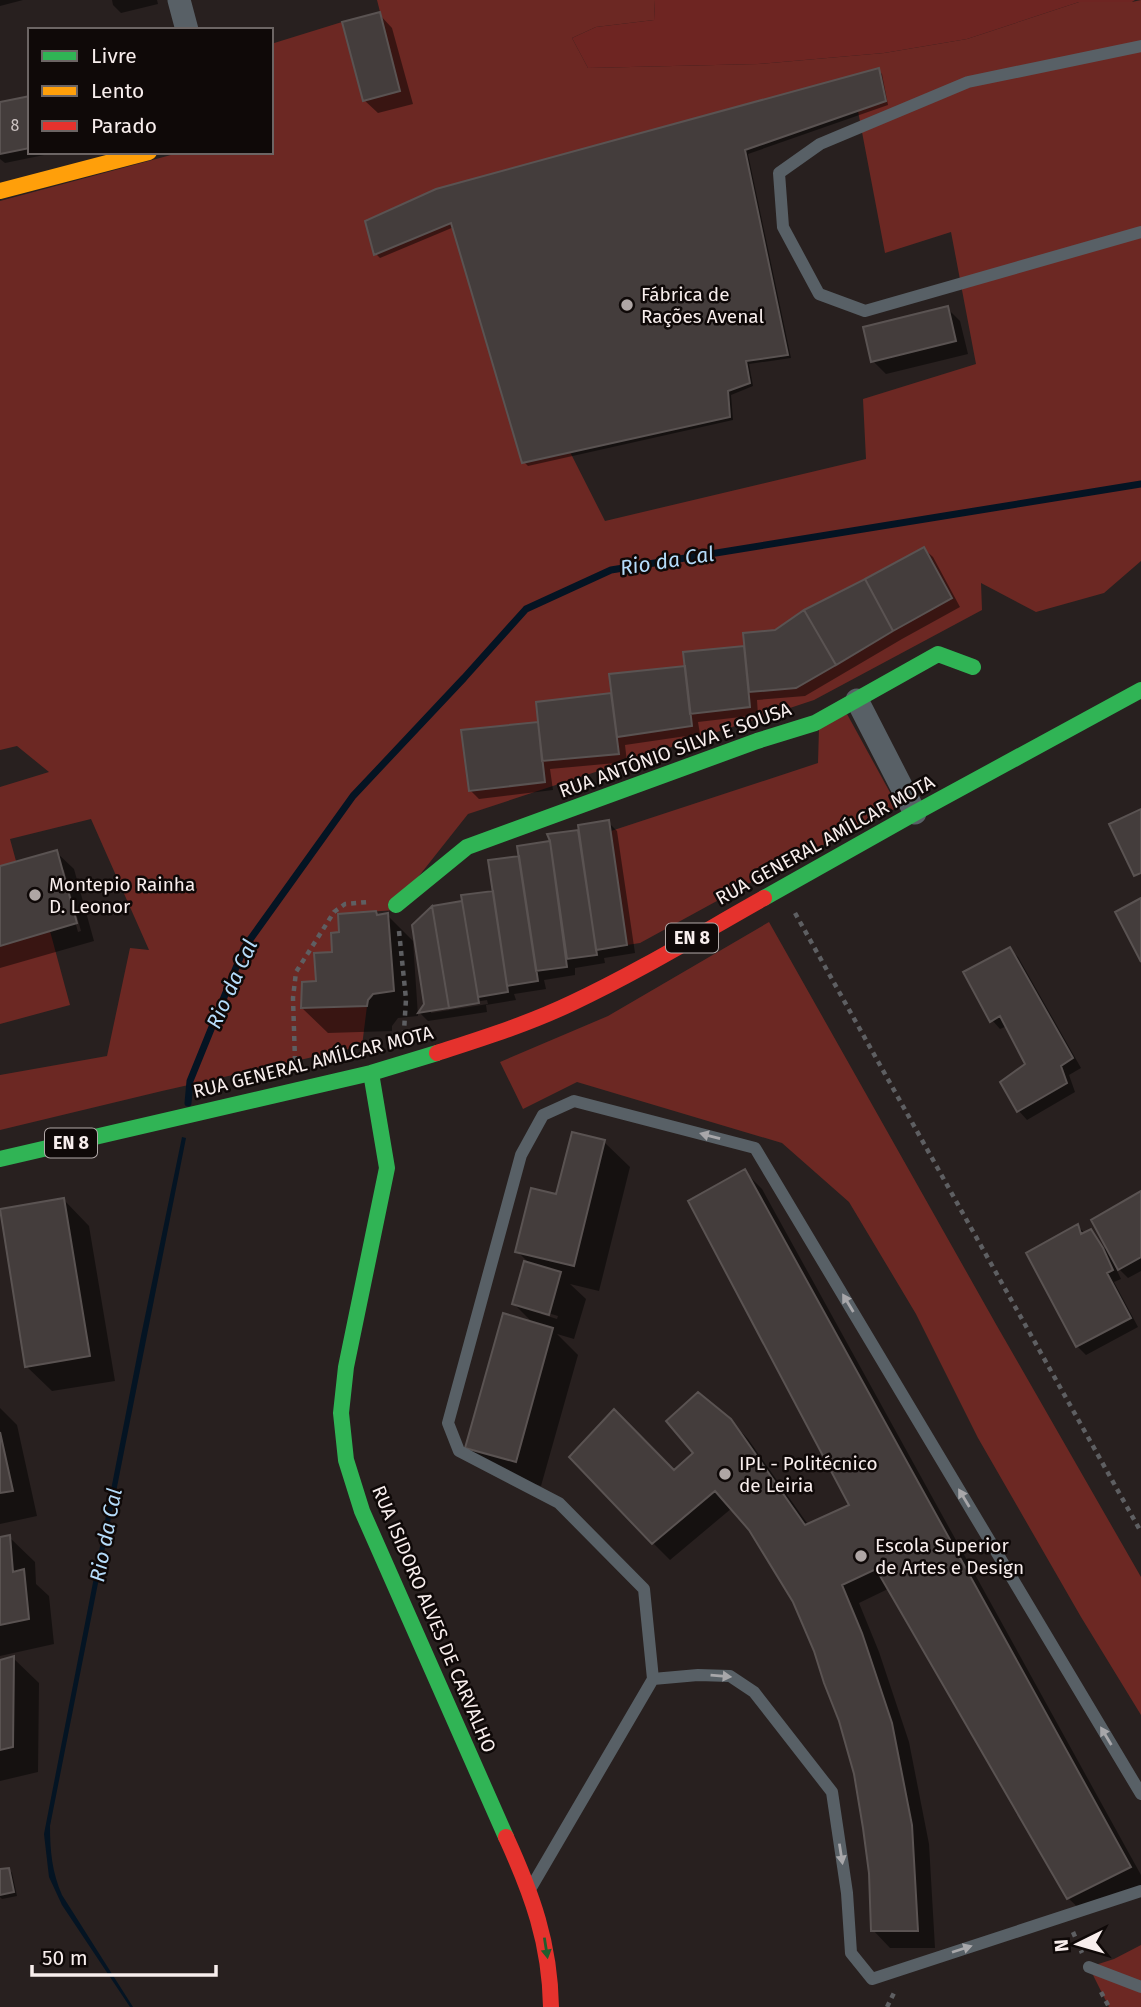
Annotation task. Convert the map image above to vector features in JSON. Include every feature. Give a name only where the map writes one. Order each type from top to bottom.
[{"type":"street","points":[[179,0],[186,28]]},
{"type":"street","points":[[0,191],[141,154]]},
{"type":"street","name":"RUA ANTÓNIO SILVA E SOUSA","points":[[396,905],[467,847],[757,741],[815,723],[938,654],[973,667]]},
{"type":"street","name":"RUA GENERAL AMÍLCAR MOTA","points":[[0,1159],[371,1073],[497,1034],[570,1004],[624,977],[915,813],[1141,690]]},
{"type":"street","points":[[857,700],[915,813]]},
{"type":"street","name":"RUA ISIDORO ALVES DE CARVALHO","points":[[371,1073],[387,1168],[346,1367],[341,1413],[345,1460],[362,1511],[530,1890],[543,1932],[551,1982],[551,2007]]},
{"type":"lane","points":[[1141,46],[968,82],[820,144],[779,173],[783,227],[819,293],[864,311],[1141,232]]},
{"type":"lane","points":[[530,1890],[653,1679],[644,1589],[559,1503],[459,1451],[449,1423],[521,1155],[543,1115],[574,1101],[755,1147],[1141,1794]]},
{"type":"lane","points":[[653,1679],[698,1675],[730,1676],[754,1692],[832,1792],[847,1893],[851,1953],[872,1979],[1141,1891]]},
{"type":"lane","points":[[1089,1967],[1141,1987]]},
{"type":"path","points":[[780,888],[1141,1532]]},
{"type":"path","points":[[295,1062],[293,999],[296,972],[334,912],[345,904],[364,901],[396,905],[406,999],[404,1036]]},
{"type":"shaded area","points":[[377,0],[655,0],[654,20],[596,27],[572,38],[588,68],[758,64],[884,53],[967,39],[1079,2],[1141,0],[1141,561],[1104,593],[1036,612],[981,583],[982,610],[814,700],[468,814],[396,905],[396,910],[338,914],[339,932],[331,933],[332,952],[316,981],[302,982],[301,1008],[367,1006],[362,1046],[0,1130],[0,1075],[107,1056],[130,948],[149,950],[91,819],[10,839],[16,861],[0,866],[0,787],[49,772],[17,746],[0,750],[0,201],[175,154],[273,154],[273,43],[342,22],[363,100],[400,91]],"holes":[[[879,68],[885,101],[858,111],[885,253],[951,232],[976,364],[863,399],[866,459],[605,521],[570,452],[522,463],[451,223],[374,255],[366,221],[436,189]]]},
{"type":"shaded area","points":[[655,0],[1135,0],[1079,2],[967,39],[884,53],[758,64],[588,68],[572,38],[596,27],[654,20]]},
{"type":"shaded area","points":[[847,714],[898,807],[768,873],[640,943],[627,945],[611,831],[818,763],[819,728]]},
{"type":"shaded area","points":[[769,922],[1141,1577],[1141,1715],[978,1438],[916,1314],[849,1202],[782,1143],[577,1082],[523,1109],[500,1062],[608,1016]]},
{"type":"shaded area","points":[[50,931],[70,1005],[0,1024],[0,946]]},
{"type":"shaded area","points":[[1141,1945],[1141,2007],[1109,2007],[1089,1967],[1114,1959]]},
{"type":"water","points":[[182,1137],[186,1138],[50,1826],[52,1861],[62,1895],[133,2007],[130,2007],[62,1905],[49,1877],[44,1834]]},
{"type":"building","points":[[380,12],[400,91],[363,101],[342,22]]},
{"type":"building","name":"Fábrica de Rações Avenal","points":[[879,68],[886,101],[745,150],[788,355],[746,361],[750,383],[728,391],[730,417],[522,463],[451,223],[374,255],[365,221],[436,189]]},
{"type":"building","points":[[28,96],[28,148],[0,154],[0,102]]},
{"type":"building","points":[[948,306],[956,341],[871,362],[863,327]]},
{"type":"building","points":[[924,547],[952,598],[893,631],[865,579]]},
{"type":"building","points":[[865,579],[893,631],[836,665],[804,610]]},
{"type":"building","points":[[804,610],[836,665],[796,688],[749,692],[743,633],[775,630]]},
{"type":"building","points":[[744,646],[750,707],[690,714],[683,652]]},
{"type":"building","points":[[685,666],[692,726],[617,737],[609,674]]},
{"type":"building","points":[[611,693],[619,754],[542,761],[536,702]]},
{"type":"building","points":[[538,722],[545,782],[469,791],[461,730]]},
{"type":"building","points":[[1141,809],[1141,873],[1134,876],[1109,824]]},
{"type":"building","points":[[609,820],[627,945],[596,950],[578,825]]},
{"type":"building","points":[[578,830],[597,955],[567,959],[547,834]]},
{"type":"building","points":[[550,841],[567,967],[536,971],[517,846]]},
{"type":"building","name":"Montepio Rainha D. Leonor","points":[[57,850],[77,923],[0,946],[0,866]]},
{"type":"building","points":[[519,856],[538,981],[507,986],[488,860]]},
{"type":"building","points":[[493,891],[508,992],[478,997],[461,895]]},
{"type":"building","points":[[1141,898],[1141,962],[1115,912]]},
{"type":"building","points":[[462,901],[479,1003],[449,1008],[432,906]]},
{"type":"building","points":[[432,906],[449,1008],[418,1013],[424,1004],[412,925]]},
{"type":"building","points":[[376,911],[377,915],[388,913],[394,991],[373,994],[367,1006],[301,1008],[302,982],[316,981],[314,953],[332,952],[331,933],[339,932],[338,914]]},
{"type":"building","points":[[1010,947],[1073,1058],[1061,1066],[1067,1083],[1017,1112],[1000,1082],[1025,1064],[1000,1016],[990,1022],[963,972]]},
{"type":"building","points":[[572,1132],[605,1140],[574,1266],[515,1252],[531,1188],[556,1194]]},
{"type":"building","name":"Escola Superior de Artes e Design","points":[[745,1169],[1131,1867],[1067,1899],[876,1569],[842,1585],[862,1633],[892,1723],[912,1825],[918,1931],[871,1931],[869,1873],[863,1828],[854,1774],[839,1721],[793,1602],[749,1530],[715,1491],[652,1544],[569,1457],[614,1409],[674,1470],[693,1453],[666,1421],[698,1392],[731,1419],[805,1525],[849,1505],[688,1201]]},
{"type":"building","points":[[1141,1191],[1141,1257],[1118,1270],[1091,1220]]},
{"type":"building","points":[[64,1198],[90,1356],[25,1367],[0,1209]]},
{"type":"building","points":[[1078,1224],[1081,1234],[1091,1229],[1103,1248],[1113,1270],[1107,1273],[1131,1318],[1076,1347],[1026,1253]]},
{"type":"building","points":[[524,1261],[561,1272],[549,1315],[512,1304]]},
{"type":"building","points":[[503,1313],[553,1328],[516,1462],[465,1448]]},
{"type":"building","points":[[0,1432],[13,1491],[0,1493]]},
{"type":"building","points":[[10,1535],[13,1572],[24,1569],[29,1619],[0,1625],[0,1537]]},
{"type":"building","points":[[14,1656],[13,1747],[0,1750],[0,1660]]},
{"type":"building","points":[[9,1868],[14,1892],[0,1895],[0,1869]]},
{"type":"waterway","name":"Rio da Cal","points":[[188,1103],[190,1081],[244,948],[353,796],[526,609],[611,570],[1141,484]]},
{"type":"traffic: fast","points":[[396,905],[467,847],[757,741],[815,723],[938,654],[973,667]]},
{"type":"traffic: fast","points":[[764,898],[1141,690]]},
{"type":"traffic: fast","points":[[0,1159],[371,1073],[437,1053]]},
{"type":"traffic: fast","points":[[371,1073],[387,1168],[346,1367],[341,1413],[346,1460],[362,1511],[506,1837]]},
{"type":"traffic: slow","points":[[0,191],[141,154]]},
{"type":"traffic: jam","points":[[437,1053],[522,1024],[572,1003],[645,966],[764,898]]},
{"type":"traffic: jam","points":[[506,1837],[538,1919],[547,1961],[551,2007]]},
{"type":"place","name":"Fábrica de Rações Avenal","points":[[627,305]]},
{"type":"place","name":"Montepio Rainha D. Leonor","points":[[35,895]]},
{"type":"place","name":"IPL - Politécnico de Leiria","points":[[725,1474]]},
{"type":"place","name":"Escola Superior de Artes e Design","points":[[861,1556]]}]
